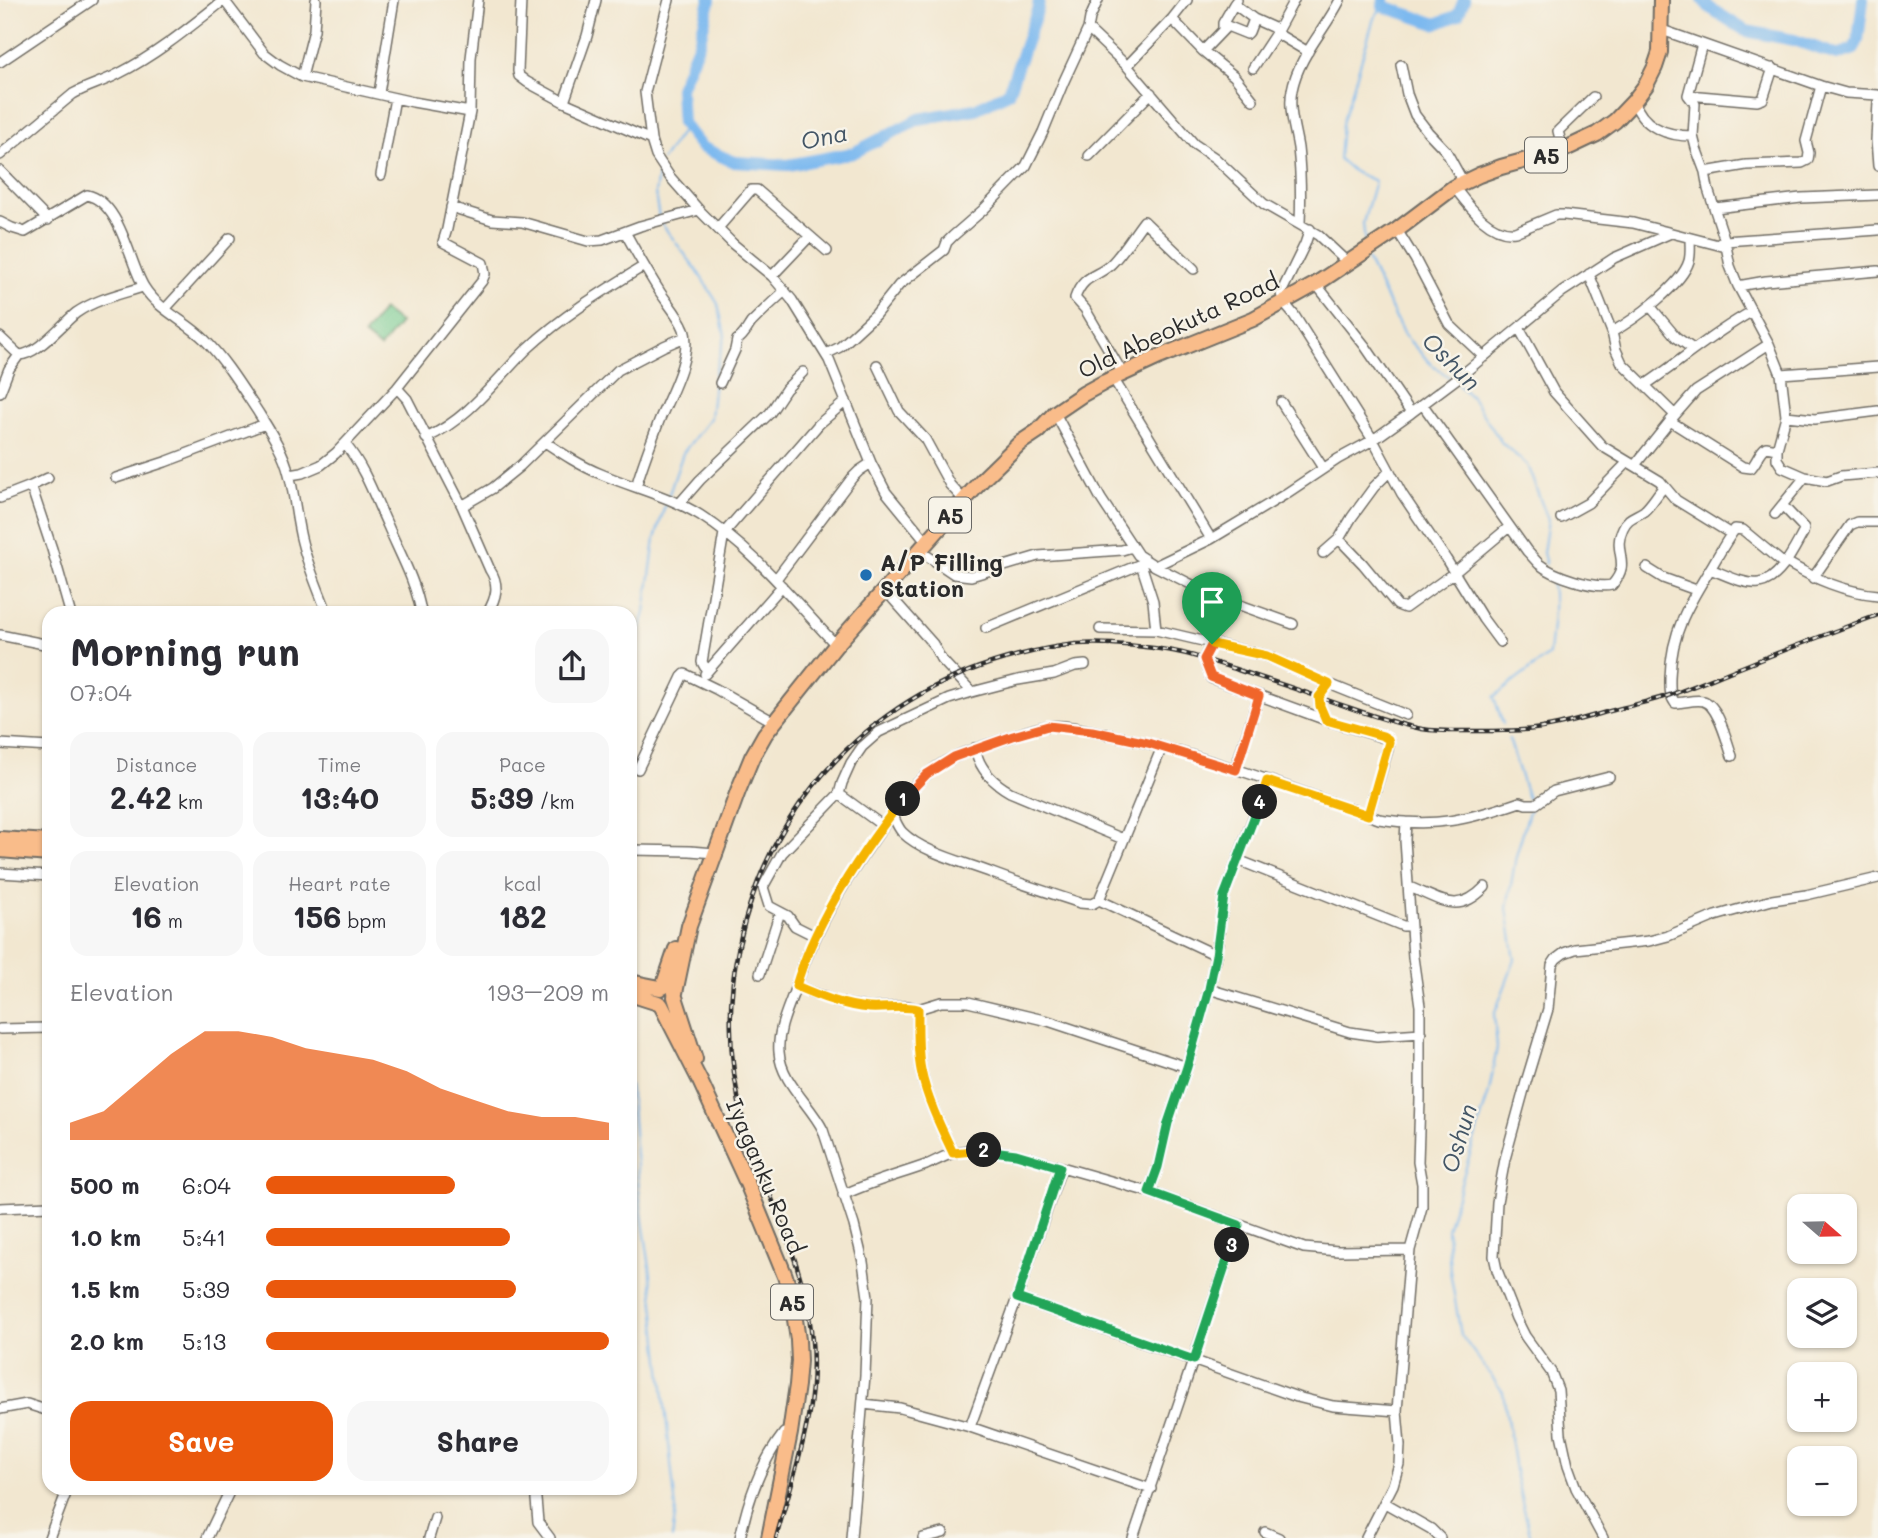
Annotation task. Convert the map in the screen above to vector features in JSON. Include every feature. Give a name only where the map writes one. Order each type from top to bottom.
[{"type":"main road","name":"Old Abeokuta Road","points":[[665,996],[749,764],[774,722],[836,645],[964,500],[1014,448],[1055,413],[1083,394],[1159,357],[1253,319],[1317,284],[1459,185],[1479,174],[1563,150],[1597,134],[1615,121],[1634,101],[1655,67],[1660,52],[1661,0]]},
{"type":"main road","points":[[0,839],[42,842]]},
{"type":"main road","points":[[0,850],[42,853]]},
{"type":"main road","points":[[637,985],[665,996]]},
{"type":"main road","points":[[637,994],[665,996]]},
{"type":"main road","name":"Iyaganku Road","points":[[665,996],[693,1048],[700,1081],[747,1183],[792,1299],[799,1361],[790,1433],[769,1538]]},
{"type":"street","points":[[0,62],[92,0]]},
{"type":"street","points":[[0,155],[73,94],[117,75],[141,61],[224,0],[264,53],[303,77],[470,112]]},
{"type":"street","points":[[303,77],[314,30],[316,0]]},
{"type":"street","points":[[379,93],[394,0]]},
{"type":"street","points":[[290,475],[321,464],[345,444],[397,388],[476,291],[485,274],[485,267],[479,260],[443,242],[470,112],[471,58],[478,0]]},
{"type":"street","points":[[521,0],[517,71],[519,76],[564,102],[651,140]]},
{"type":"street","points":[[564,102],[587,36],[596,0]]},
{"type":"street","points":[[669,0],[645,92],[651,140],[660,163],[699,210],[772,276],[792,300],[826,354],[871,463],[891,499],[924,546],[954,574],[971,576],[1038,556],[1132,547]]},
{"type":"street","points":[[826,354],[849,339],[875,315],[899,285],[944,250],[947,242],[984,210],[1026,166],[1088,29],[1098,0]]},
{"type":"street","points":[[1127,66],[1187,0]]},
{"type":"street","points":[[1253,68],[1294,0]]},
{"type":"street","points":[[1300,223],[1302,187],[1291,105],[1292,89],[1308,52],[1340,0]]},
{"type":"street","points":[[1223,29],[1223,23],[1235,2],[1254,19],[1274,28],[1276,33],[1308,52]]},
{"type":"street","points":[[1172,19],[1203,51],[1234,76],[1253,100]]},
{"type":"street","points":[[1203,51],[1227,26],[1250,32],[1254,19]]},
{"type":"street","points":[[1661,24],[1702,44],[1821,86],[1846,93],[1878,95]]},
{"type":"street","points":[[1088,29],[1127,66],[1194,144],[1215,158],[1265,204],[1310,229],[1349,264]]},
{"type":"street","points":[[1688,95],[1702,44]]},
{"type":"street","points":[[1401,65],[1415,115],[1447,151],[1459,185],[1471,208],[1491,225],[1508,233],[1556,215],[1633,223],[1715,244],[1878,230]]},
{"type":"street","points":[[1688,95],[1757,101],[1763,99],[1773,68]]},
{"type":"street","points":[[1705,172],[1746,165],[1802,163],[1808,160],[1805,141],[1821,86]]},
{"type":"street","points":[[1089,156],[1151,93]]},
{"type":"street","points":[[1688,95],[1695,104],[1693,136],[1726,244],[1730,266],[1781,374],[1786,416],[1777,459],[1782,467],[1805,477],[1827,481],[1878,473]]},
{"type":"street","points":[[1563,150],[1558,131],[1593,97]]},
{"type":"street","points":[[381,175],[395,98]]},
{"type":"street","points":[[1634,101],[1638,112],[1662,131],[1676,136],[1693,136]]},
{"type":"street","points":[[1878,102],[1878,166]]},
{"type":"street","points":[[0,171],[48,220]]},
{"type":"street","points":[[718,229],[754,189],[827,251]]},
{"type":"street","points":[[0,222],[24,232],[87,195],[101,201],[118,225],[144,287],[165,309],[203,338],[217,354],[265,424],[284,458],[290,475],[302,541],[325,606]]},
{"type":"street","points":[[1715,208],[1801,198],[1878,195]]},
{"type":"street","points":[[452,207],[492,220],[522,222],[588,241],[602,240],[640,226],[699,210]]},
{"type":"street","points":[[1194,269],[1144,221],[1112,264],[1085,280],[1075,298],[1085,309],[1118,376],[1211,539]]},
{"type":"street","points":[[1310,229],[1281,293],[1283,302],[1294,315],[1373,440],[1402,494],[1500,642]]},
{"type":"street","points":[[1397,230],[1449,324],[1483,357]]},
{"type":"street","points":[[625,232],[684,328],[685,337],[682,366],[636,487]]},
{"type":"street","points":[[1155,566],[1211,539],[1323,468],[1373,440],[1463,374],[1562,292],[1615,258],[1671,233]]},
{"type":"street","points":[[772,276],[810,236]]},
{"type":"street","points":[[165,309],[230,238]]},
{"type":"street","points":[[1612,332],[1636,318],[1684,271],[1689,261],[1690,239]]},
{"type":"street","points":[[426,438],[459,419],[528,349],[561,321],[644,266]]},
{"type":"street","points":[[1738,286],[1878,271]]},
{"type":"street","points":[[1589,275],[1622,363],[1645,385],[1672,418],[1743,467],[1751,468],[1766,447],[1777,449]]},
{"type":"street","points":[[1317,284],[1412,413]]},
{"type":"street","points":[[0,337],[19,355],[24,355],[42,344],[90,304],[144,287]]},
{"type":"street","points":[[720,383],[737,340],[744,336],[750,325],[785,291]]},
{"type":"street","points":[[1650,306],[1676,337],[1693,349]]},
{"type":"street","points":[[1645,385],[1693,349],[1751,312]]},
{"type":"street","points":[[1519,328],[1554,392],[1602,446],[1661,481],[1676,500],[1731,534]]},
{"type":"street","points":[[462,506],[493,488],[545,442],[618,370],[685,337]]},
{"type":"street","points":[[1561,518],[1588,503],[1632,464],[1696,391],[1769,344]]},
{"type":"street","points":[[0,391],[9,369],[19,355]]},
{"type":"street","points":[[877,365],[899,411],[925,439],[950,485],[964,500]]},
{"type":"street","points":[[1781,374],[1878,367]]},
{"type":"street","points":[[680,504],[700,480],[770,413],[786,389],[803,372]]},
{"type":"street","points":[[397,388],[407,399],[496,578],[497,587],[491,606]]},
{"type":"street","points":[[707,671],[702,662],[724,533],[818,424],[846,401]]},
{"type":"street","points":[[1281,402],[1323,468]]},
{"type":"street","points":[[1423,405],[1509,527],[1540,565],[1593,586],[1612,585],[1619,578],[1623,564],[1618,542],[1623,526],[1630,517],[1644,511],[1662,489],[1662,484]]},
{"type":"street","points":[[1786,416],[1815,419],[1878,411]]},
{"type":"street","points":[[1055,413],[1101,499],[1143,562],[1153,601],[1156,630]]},
{"type":"street","points":[[116,478],[265,424]]},
{"type":"street","points":[[545,442],[589,469],[680,504],[700,516],[724,533],[779,582],[836,645]]},
{"type":"street","points":[[345,444],[362,469],[416,589],[420,606]]},
{"type":"street","points":[[699,680],[779,582],[852,478],[871,463]]},
{"type":"street","points":[[1323,553],[1339,539],[1374,487],[1389,472]]},
{"type":"street","points":[[1775,514],[1805,477]]},
{"type":"street","points":[[0,498],[48,478]]},
{"type":"street","points":[[32,486],[68,606]]},
{"type":"street","points":[[1710,569],[1756,583],[1767,580],[1785,564],[1803,533],[1804,528],[1783,506]]},
{"type":"street","points":[[1812,578],[1850,525],[1857,522],[1878,522]]},
{"type":"street","points":[[1339,539],[1397,605],[1405,608],[1455,572],[1509,527]]},
{"type":"street","points":[[1732,756],[1717,713],[1711,705],[1703,701],[1675,703],[1670,695],[1672,654],[1684,612],[1735,529],[1743,530],[1785,564],[1812,578],[1857,593],[1878,595]]},
{"type":"street","points":[[986,628],[1143,562],[1212,595],[1293,624]]},
{"type":"street","points":[[1647,568],[1663,578],[1696,590]]},
{"type":"street","points":[[885,590],[933,644],[941,659],[972,692]]},
{"type":"street","points":[[1100,629],[1156,630],[1267,656],[1406,715]]},
{"type":"street","points":[[0,635],[42,644]]},
{"type":"street","points":[[1212,644],[1204,659],[1211,677],[1326,720],[1388,739],[1368,815]]},
{"type":"street","points":[[815,936],[795,926],[788,916],[769,906],[763,887],[782,853],[839,794],[851,763],[862,747],[879,732],[949,699],[1085,665]]},
{"type":"street","points":[[638,769],[682,677],[688,675],[699,680],[774,722]]},
{"type":"street","points":[[1326,720],[1319,697],[1329,684]]},
{"type":"street","points":[[1236,770],[1259,696]]},
{"type":"street","points":[[851,1538],[863,1404],[867,1287],[853,1225],[823,1130],[784,1071],[779,1054],[781,1028],[815,936],[858,861],[914,787],[927,774],[954,757],[1048,726],[1092,731],[1162,747],[1391,821],[1460,821],[1520,802],[1531,804],[1554,791],[1609,777]]},
{"type":"street","points":[[0,744],[42,747]]},
{"type":"street","points":[[892,813],[896,824],[913,841],[966,864],[1080,903],[1091,904],[1099,900],[1162,747]]},
{"type":"street","points":[[975,748],[981,766],[999,786],[1123,839]]},
{"type":"street","points":[[1149,1192],[1209,989],[1224,896],[1267,781]]},
{"type":"street","points":[[839,794],[883,826]]},
{"type":"street","points":[[1366,1538],[1385,1503],[1399,1464],[1397,1411],[1410,1250],[1422,1207],[1418,1162],[1420,1006],[1413,957],[1406,822]]},
{"type":"street","points":[[637,850],[715,853]]},
{"type":"street","points":[[1238,860],[1403,926],[1411,926]]},
{"type":"street","points":[[0,873],[42,876]]},
{"type":"street","points":[[1603,1538],[1576,1488],[1568,1466],[1558,1390],[1551,1372],[1525,1336],[1516,1318],[1494,1256],[1497,1202],[1505,1160],[1548,1009],[1552,965],[1564,953],[1575,949],[1649,941],[1715,916],[1772,900],[1878,878]]},
{"type":"street","points":[[1409,887],[1444,902],[1460,903],[1469,901],[1485,887]]},
{"type":"street","points":[[1099,900],[1216,955]]},
{"type":"street","points":[[760,974],[780,912]]},
{"type":"street","points":[[796,986],[840,1003],[870,1008],[908,1006],[918,1009],[940,1002],[968,1002],[1006,1010],[1187,1067]]},
{"type":"street","points":[[1209,989],[1359,1033],[1385,1036],[1421,1033]]},
{"type":"street","points":[[918,1009],[921,1071],[953,1153]]},
{"type":"street","points":[[0,1029],[42,1028]]},
{"type":"street","points":[[843,1195],[865,1184],[953,1153],[994,1150],[1149,1192],[1304,1248],[1338,1251],[1410,1250]]},
{"type":"street","points":[[970,1427],[1017,1298],[1060,1167]]},
{"type":"street","points":[[0,1208],[42,1206]]},
{"type":"street","points":[[1133,1538],[1239,1225]]},
{"type":"street","points":[[1017,1298],[1311,1401],[1334,1406],[1397,1411]]},
{"type":"street","points":[[0,1409],[27,1404],[42,1409]]},
{"type":"street","points":[[863,1404],[900,1408],[970,1427],[1151,1489]]},
{"type":"street","points":[[740,1538],[754,1485],[778,1440],[784,1433],[790,1433]]},
{"type":"street","points":[[49,1538],[65,1495]]},
{"type":"street","points":[[208,1538],[229,1495]]},
{"type":"street","points":[[535,1495],[538,1522],[550,1538]]},
{"type":"street","points":[[1385,1503],[1431,1529],[1440,1538]]},
{"type":"street","points":[[429,1538],[435,1518]]},
{"type":"street","points":[[1265,1532],[1279,1538]]},
{"type":"street","points":[[923,1538],[943,1533]]},
{"type":"green space","points":[[383,310],[400,323],[380,348],[364,335]]},
{"type":"waterway","name":"Ona","points":[[710,0],[699,43],[680,88],[682,123],[701,147],[734,162],[788,165],[853,153],[919,119],[975,109],[1008,93],[1039,0]]},
{"type":"waterway","name":"Ona","points":[[1384,0],[1383,6],[1436,24],[1458,15],[1464,0]]},
{"type":"waterway","name":"Ona","points":[[1703,0],[1710,8],[1746,31],[1794,40],[1837,55],[1854,49],[1858,40],[1863,0]]},
{"type":"waterway","name":"Oshun","points":[[1365,243],[1363,223],[1375,181],[1354,172],[1339,159],[1342,124],[1374,18],[1383,6]]},
{"type":"waterway","points":[[662,160],[684,128]]},
{"type":"waterway","points":[[659,168],[655,193],[659,218]]},
{"type":"waterway","points":[[661,223],[696,269],[718,304],[725,336],[715,372],[710,418],[683,453],[668,497]]},
{"type":"waterway","name":"Oshun","points":[[1367,259],[1404,335],[1431,364],[1450,378]]},
{"type":"waterway","name":"Oshun","points":[[1457,384],[1472,398],[1502,443],[1527,465],[1548,520],[1543,553],[1546,564]]},
{"type":"waterway","points":[[637,644],[645,612],[655,539],[666,502]]},
{"type":"waterway","name":"Oshun","points":[[1503,724],[1494,697],[1549,655],[1553,605],[1550,576]]},
{"type":"waterway","name":"Oshun","points":[[1509,739],[1528,799]]},
{"type":"waterway","name":"Oshun","points":[[1530,808],[1516,856],[1507,908],[1515,960],[1494,1015],[1497,1047],[1489,1092],[1447,1229],[1450,1271],[1461,1335],[1503,1392],[1516,1477],[1531,1538]]},
{"type":"waterway","points":[[637,1166],[676,1510],[672,1538]]},
{"type":"railway","points":[[776,1538],[809,1411],[813,1358],[811,1330],[798,1270],[747,1134],[740,1105],[735,1083],[731,1036],[732,990],[739,945],[754,892],[776,844],[804,799],[837,759],[876,724],[919,695],[967,672],[1040,650],[1076,644],[1099,644],[1150,648],[1189,655],[1399,724],[1422,729],[1529,730],[1670,695],[1878,615]]},
{"type":"place","name":"A/P Filling Station","points":[[866,575]]},
{"type":"route","points":[[1212,644],[1267,656],[1329,684],[1319,697],[1326,720],[1383,736],[1389,742],[1368,815],[1267,781],[1224,896],[1209,989],[1149,1192],[1239,1225],[1194,1360],[1017,1298],[1060,1167],[994,1150],[953,1153],[921,1071],[918,1009],[908,1006],[870,1008],[840,1003],[796,986],[815,936],[858,861],[914,787],[937,766],[954,757],[1038,728],[1055,726],[1148,743],[1236,770],[1259,696],[1208,674],[1204,659],[1212,644]]}]
